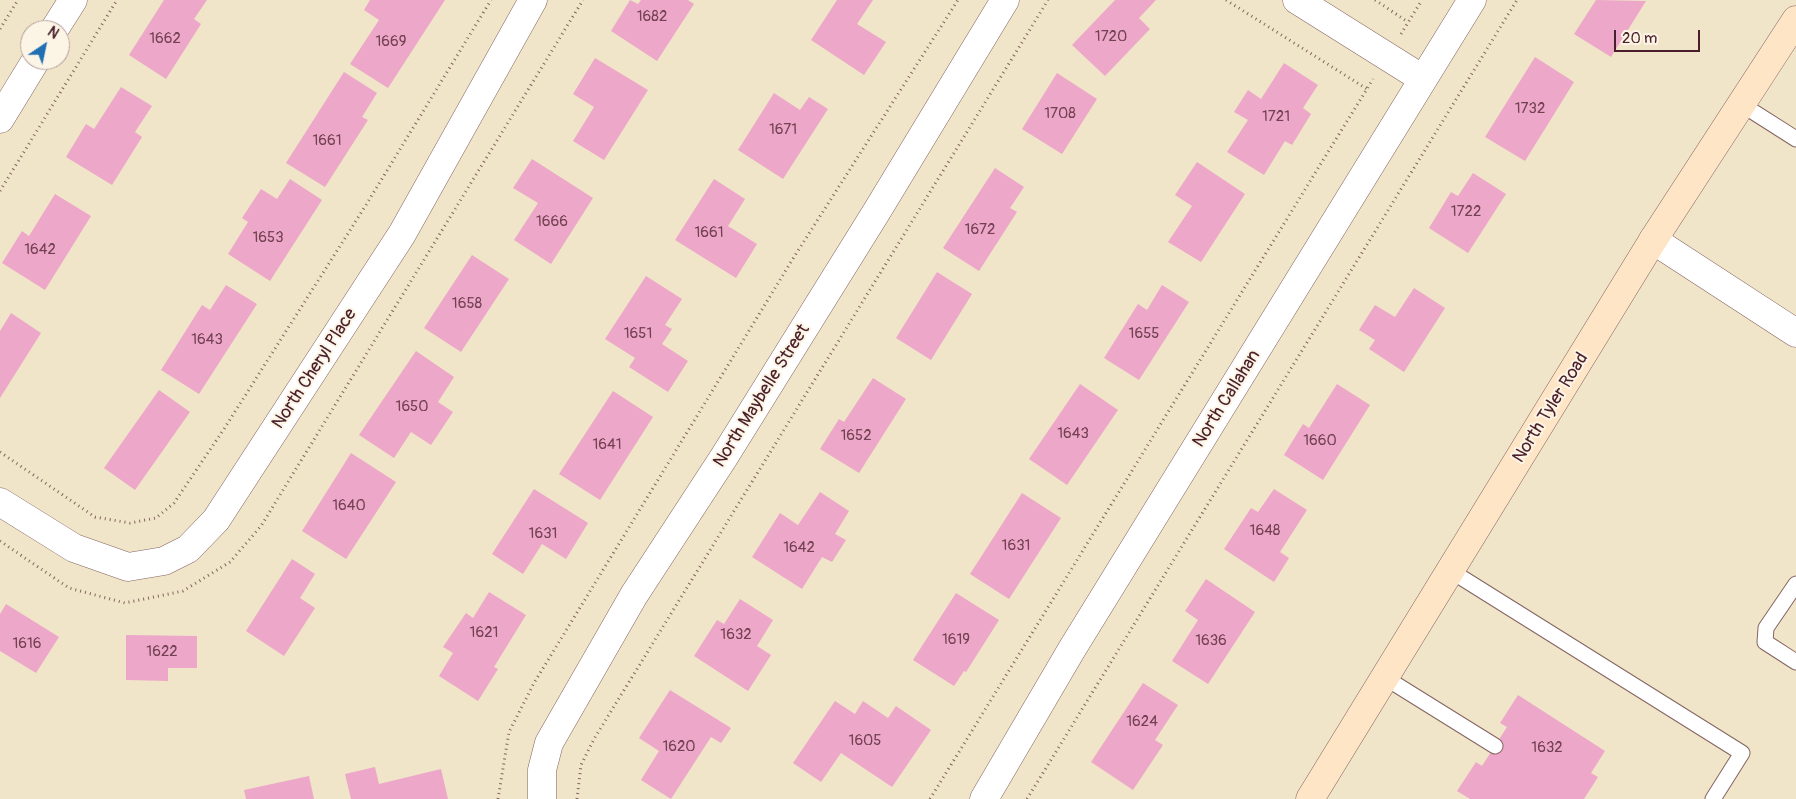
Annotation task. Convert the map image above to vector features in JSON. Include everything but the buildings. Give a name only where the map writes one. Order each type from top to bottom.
[{"type":"main road","name":"North Tyler Road","points":[[1310,799],[1653,240],[1796,20]]},
{"type":"street","points":[[60,20],[73,0]]},
{"type":"street","name":"North Cheryl Place","points":[[0,502],[74,548],[128,567],[164,561],[188,549],[216,520],[402,234],[533,0]]},
{"type":"street","name":"North Maybelle Street","points":[[542,799],[542,770],[549,743],[634,594],[829,288],[1005,0]]},
{"type":"street","points":[[1297,0],[1424,79]]},
{"type":"street","name":"North Callahan","points":[[984,799],[1072,649],[1472,0]]},
{"type":"street","points":[[0,119],[30,70]]},
{"type":"street","points":[[1653,240],[1796,333]]},
{"type":"lane","points":[[1741,104],[1796,139]]},
{"type":"lane","points":[[1450,571],[1742,753],[1713,799]]},
{"type":"lane","points":[[1796,584],[1766,628],[1765,642],[1796,662]]},
{"type":"lane","points":[[1384,677],[1495,746]]},
{"type":"path","points":[[0,30],[18,0]]},
{"type":"path","points":[[0,191],[117,0]]},
{"type":"path","points":[[0,452],[96,517],[130,523],[156,518],[174,503],[224,429],[366,205],[491,0]]},
{"type":"path","points":[[498,799],[509,732],[534,683],[794,257],[958,0]]},
{"type":"path","points":[[577,799],[581,765],[594,739],[1048,0]]},
{"type":"path","points":[[1226,0],[1367,89]]},
{"type":"path","points":[[1375,0],[1408,22]]},
{"type":"path","points":[[930,799],[1422,0]]},
{"type":"path","points":[[1027,799],[1517,0]]}]
